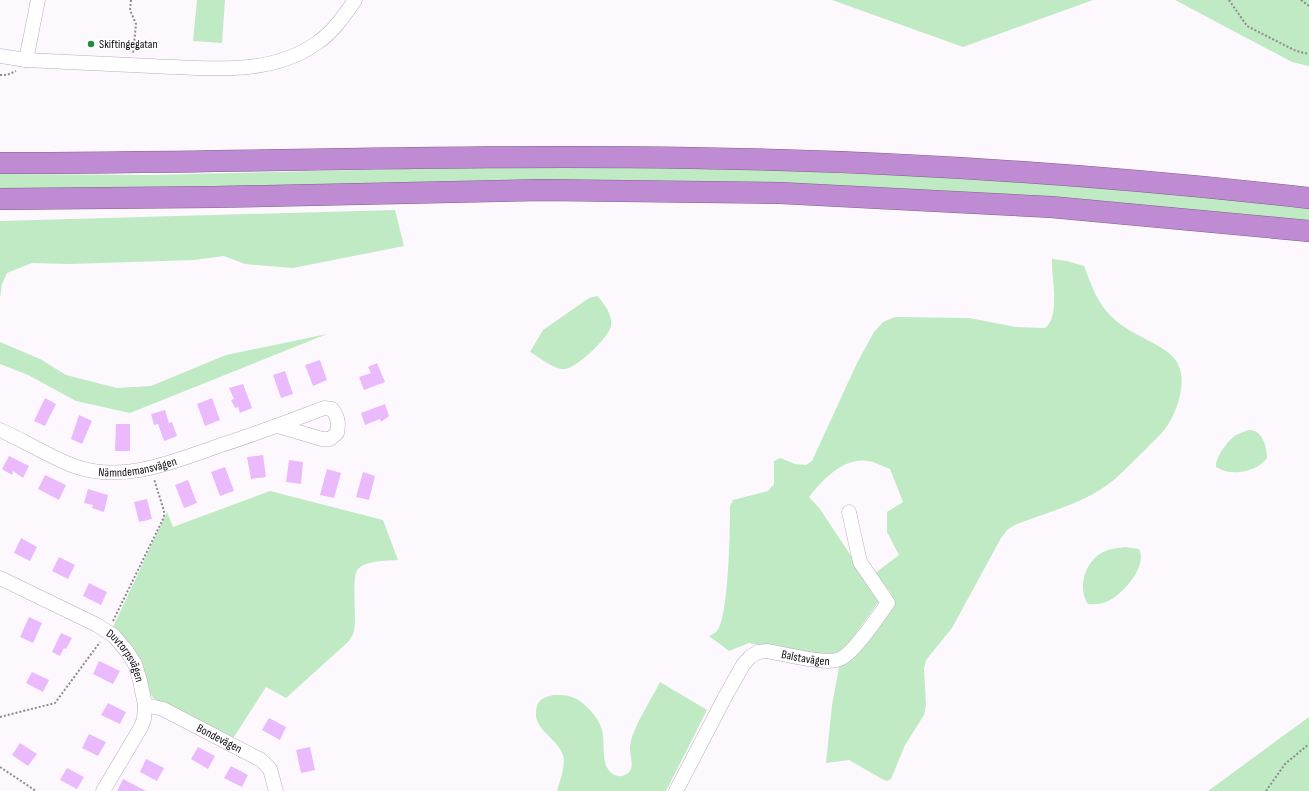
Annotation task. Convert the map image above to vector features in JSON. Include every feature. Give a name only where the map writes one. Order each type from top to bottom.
[{"type":"highway","points":[[0,163],[556,157],[779,160],[1050,173],[1309,198]]},
{"type":"highway","points":[[0,199],[215,197],[550,190],[773,192],[1051,206],[1309,231]]},
{"type":"street","points":[[26,60],[38,0]]},
{"type":"street","points":[[0,56],[26,60],[221,69],[263,65],[290,57],[317,44],[338,25],[355,0]]},
{"type":"street","name":"Nämndemansvägen","points":[[0,430],[74,466],[114,472],[151,468],[278,426]]},
{"type":"street","name":"Balstavägen","points":[[676,791],[724,697],[750,657],[758,652],[767,651],[825,661],[838,660],[853,650],[888,603],[860,562],[849,512]]},
{"type":"street","name":"Duvtorpsvägen","points":[[0,578],[97,625],[107,632],[126,650],[135,664],[145,705],[144,719],[141,727],[103,791]]},
{"type":"street","name":"Bondevägen","points":[[145,705],[163,708],[261,760],[270,769],[276,791]]},
{"type":"path","points":[[130,0],[130,10],[136,24],[132,65]]},
{"type":"path","points":[[1228,0],[1247,26],[1296,51],[1309,54]]},
{"type":"path","points":[[1301,0],[1309,6]]},
{"type":"path","points":[[0,717],[50,705],[58,700],[107,632],[164,517],[164,511],[151,468]]},
{"type":"path","points":[[1266,791],[1285,764],[1309,744]]},
{"type":"path","points":[[1306,746],[1309,750]]},
{"type":"path","points":[[0,767],[36,791]]},
{"type":"green space","points":[[197,0],[225,0],[222,43],[193,41]]},
{"type":"green space","points":[[832,0],[1093,0],[963,47]]},
{"type":"green space","points":[[1175,0],[1309,0],[1309,66],[1292,62]]},
{"type":"green space","points":[[536,166],[781,168],[1069,183],[1309,208],[1309,224],[1008,195],[0,189],[0,174],[150,175]]},
{"type":"green space","points":[[395,210],[404,246],[293,268],[245,264],[224,256],[194,260],[70,264],[32,263],[7,273],[2,284],[0,298],[0,221]]},
{"type":"green space","points":[[1052,259],[1067,261],[1084,266],[1093,289],[1103,307],[1109,314],[1117,322],[1162,348],[1174,358],[1179,366],[1182,384],[1178,404],[1170,422],[1161,434],[1121,473],[1101,490],[1076,502],[1017,524],[1008,529],[1001,538],[952,628],[926,660],[924,669],[926,705],[924,715],[905,745],[891,779],[887,781],[882,779],[849,760],[826,763],[832,705],[839,667],[890,604],[891,593],[875,573],[899,555],[887,532],[887,512],[903,502],[890,469],[873,462],[863,460],[854,461],[836,469],[809,497],[820,509],[880,600],[841,654],[826,657],[749,643],[729,651],[709,636],[717,631],[721,622],[724,608],[728,572],[730,506],[733,500],[768,491],[774,484],[774,461],[780,458],[795,464],[806,465],[812,461],[857,363],[874,332],[883,322],[895,317],[969,318],[1016,327],[1045,328],[1053,315],[1054,306]]},
{"type":"green space","points":[[597,296],[605,306],[611,318],[611,326],[605,337],[584,358],[570,367],[561,369],[551,365],[530,352],[543,330],[589,298]]},
{"type":"green space","points":[[327,334],[130,413],[76,401],[28,375],[0,364],[0,342],[40,359],[66,375],[117,388],[151,386],[226,355]]},
{"type":"green space","points":[[1248,430],[1257,432],[1263,439],[1267,458],[1263,463],[1243,472],[1229,472],[1216,467],[1220,454],[1229,441],[1236,435]]},
{"type":"green space","points":[[270,491],[383,520],[398,560],[371,562],[358,569],[354,588],[355,624],[353,634],[349,641],[286,698],[266,687],[234,737],[231,738],[153,698],[112,629],[167,512],[173,527]]},
{"type":"green space","points":[[1125,547],[1139,549],[1141,555],[1140,563],[1133,578],[1122,591],[1110,600],[1099,604],[1088,604],[1083,590],[1083,583],[1087,568],[1097,556],[1103,552]]},
{"type":"green space","points":[[660,682],[707,710],[666,791],[557,791],[564,759],[560,749],[537,721],[537,706],[540,701],[549,696],[563,695],[577,699],[586,706],[598,720],[602,730],[605,763],[608,769],[618,776],[624,776],[632,767],[630,746],[634,731]]},
{"type":"green space","points":[[1309,717],[1309,791],[1208,791]]},
{"type":"building","points":[[320,360],[327,380],[313,386],[305,365]]},
{"type":"building","points":[[377,363],[385,382],[364,390],[359,377],[371,373],[368,367]]},
{"type":"building","points":[[285,371],[293,394],[281,398],[273,375]]},
{"type":"building","points":[[243,384],[252,408],[240,413],[238,407],[235,408],[231,400],[234,399],[229,388]]},
{"type":"building","points":[[45,398],[56,404],[45,426],[34,421]]},
{"type":"building","points":[[212,398],[220,420],[205,426],[197,404]]},
{"type":"building","points":[[385,404],[389,416],[381,422],[380,419],[365,425],[361,413]]},
{"type":"building","points":[[165,410],[169,423],[172,422],[177,436],[164,441],[158,424],[154,425],[151,414]]},
{"type":"building","points":[[79,415],[92,421],[82,444],[71,439]]},
{"type":"building","points":[[116,424],[130,424],[130,451],[115,451]]},
{"type":"building","points":[[263,455],[266,477],[251,479],[247,457]]},
{"type":"building","points":[[9,456],[29,466],[23,478],[13,471],[12,475],[2,469]]},
{"type":"building","points":[[289,460],[303,462],[301,484],[286,482]]},
{"type":"building","points":[[225,467],[234,491],[220,496],[211,472]]},
{"type":"building","points":[[327,469],[341,473],[334,498],[320,495]]},
{"type":"building","points":[[363,472],[375,476],[369,500],[356,497]]},
{"type":"building","points":[[45,475],[66,485],[59,500],[38,489]]},
{"type":"building","points":[[188,480],[197,503],[184,508],[175,485]]},
{"type":"building","points":[[88,489],[108,495],[104,512],[92,508],[93,505],[84,503]]},
{"type":"building","points":[[147,499],[152,519],[139,522],[134,502]]},
{"type":"building","points":[[21,538],[37,547],[30,561],[14,553]]},
{"type":"building","points":[[59,557],[75,565],[68,579],[52,571]]},
{"type":"building","points":[[89,583],[107,592],[101,605],[83,596]]},
{"type":"building","points":[[29,617],[42,623],[33,643],[20,637]]},
{"type":"building","points":[[61,633],[72,638],[60,656],[52,652]]},
{"type":"building","points":[[99,661],[120,671],[113,684],[93,674]]},
{"type":"building","points":[[32,672],[49,680],[43,692],[26,683]]},
{"type":"building","points":[[108,703],[126,712],[120,724],[101,715]]},
{"type":"building","points":[[269,718],[286,727],[280,740],[262,730]]},
{"type":"building","points":[[89,734],[106,742],[98,756],[82,748]]},
{"type":"building","points":[[20,743],[37,754],[28,766],[12,755]]},
{"type":"building","points":[[198,747],[215,756],[208,769],[191,759]]},
{"type":"building","points":[[310,747],[315,770],[301,773],[296,750]]},
{"type":"building","points":[[146,759],[164,768],[157,781],[140,772]]},
{"type":"building","points":[[231,766],[248,775],[242,787],[224,778]]},
{"type":"building","points":[[67,768],[84,777],[77,789],[60,780]]},
{"type":"building","points":[[123,779],[146,791],[117,791]]},
{"type":"place","name":"Skiftingegatan","points":[[91,44]]}]
